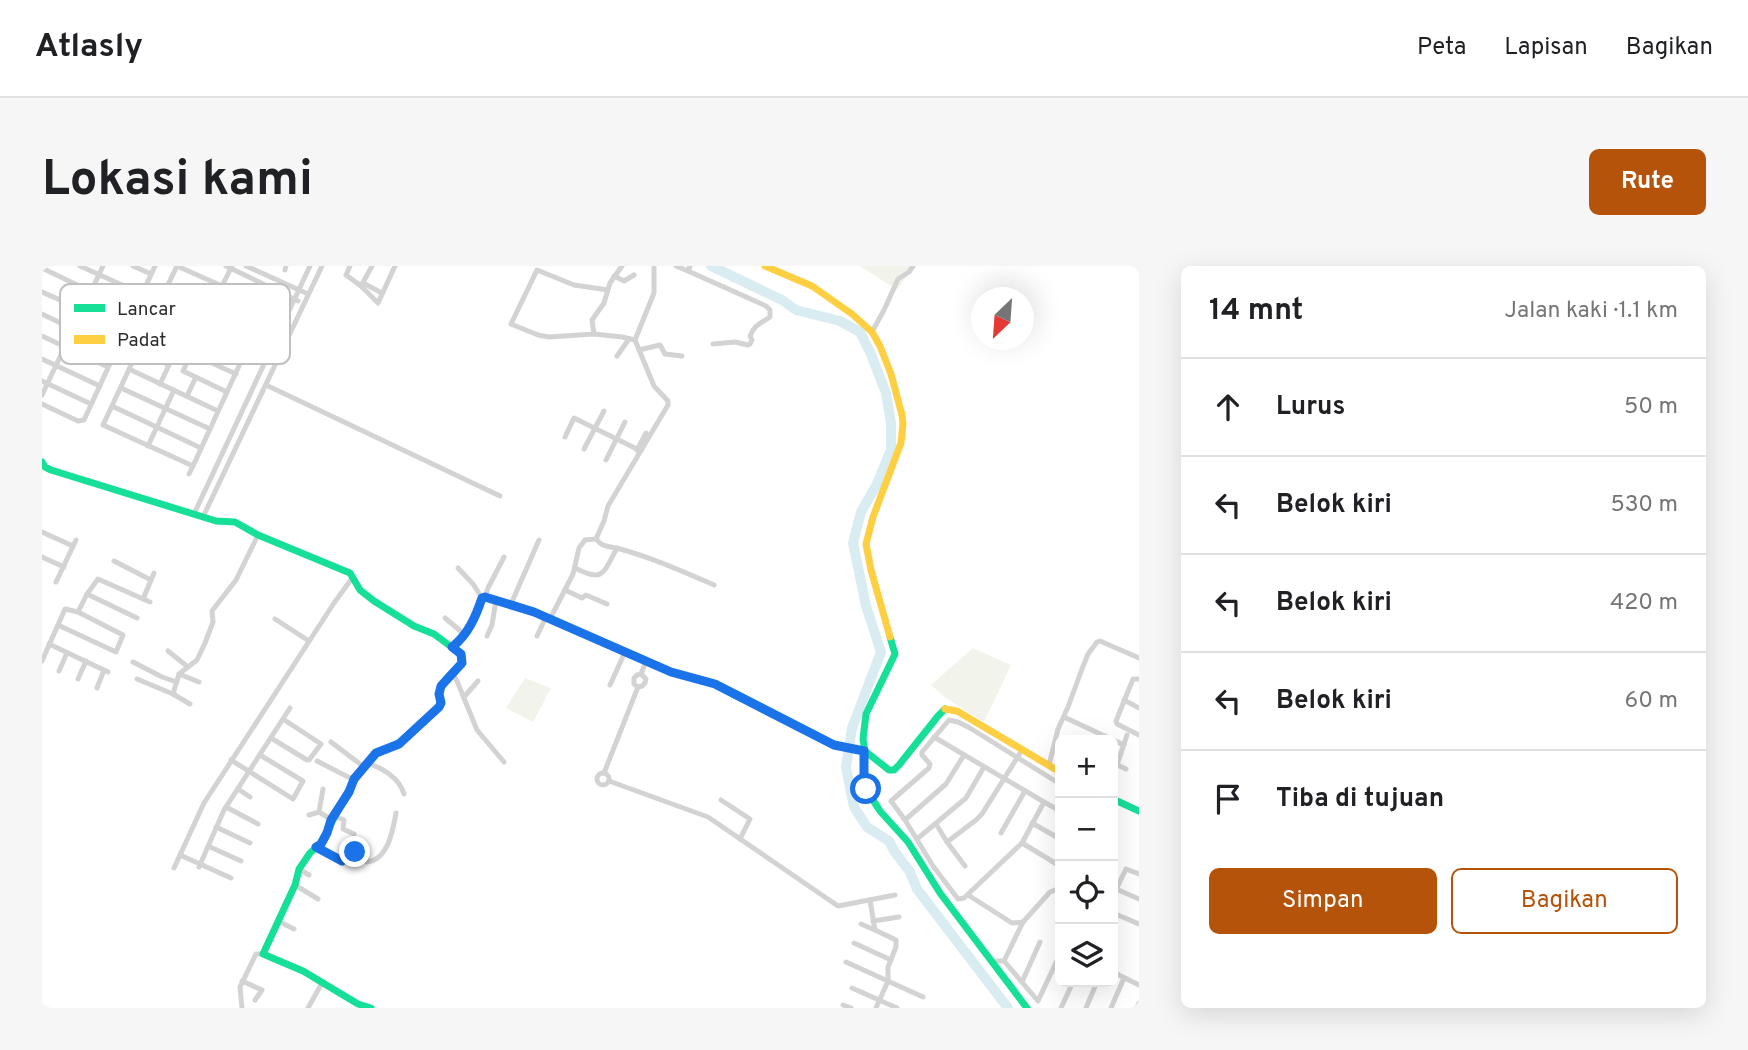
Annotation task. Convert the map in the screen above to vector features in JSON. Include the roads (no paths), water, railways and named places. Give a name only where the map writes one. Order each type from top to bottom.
[{"type":"street","points":[[80,266],[119,284]]},
{"type":"street","points":[[94,284],[103,266]]},
{"type":"street","points":[[133,266],[151,274]]},
{"type":"street","points":[[146,284],[155,266]]},
{"type":"street","points":[[168,284],[177,266],[218,284]]},
{"type":"street","points":[[246,266],[286,284]]},
{"type":"street","points":[[290,310],[310,266]]},
{"type":"street","points":[[290,333],[322,266]]},
{"type":"street","points":[[350,266],[346,275],[382,293]]},
{"type":"street","points":[[362,285],[372,266]]},
{"type":"street","points":[[362,285],[378,303],[395,266]]},
{"type":"street","points":[[594,334],[592,320],[604,303],[614,276],[622,266]]},
{"type":"street","points":[[617,356],[632,340],[653,295],[654,266]]},
{"type":"street","points":[[676,266],[689,269],[770,310],[770,317],[752,330],[750,344],[713,344]]},
{"type":"street","points":[[765,266],[812,286],[852,314],[872,332],[891,374],[903,424],[898,453],[873,517],[866,544],[895,654],[866,714],[863,729],[864,781],[870,797],[880,811],[908,842],[940,893],[997,962],[1027,1008]]},
{"type":"street","points":[[872,332],[898,279],[913,266]]},
{"type":"street","points":[[223,284],[229,267],[264,284]]},
{"type":"street","points":[[42,268],[74,284]]},
{"type":"street","points":[[608,290],[573,285],[536,271],[511,324],[549,337],[594,334],[632,340],[654,386],[668,402],[668,407],[626,472]]},
{"type":"street","points":[[614,276],[624,281],[634,275]]},
{"type":"street","points":[[290,286],[308,294]]},
{"type":"street","points":[[42,292],[60,301]]},
{"type":"street","points":[[290,297],[304,304]]},
{"type":"street","points":[[42,314],[60,323]]},
{"type":"street","points":[[42,336],[60,344]]},
{"type":"street","points":[[639,350],[660,345],[665,354],[682,356]]},
{"type":"street","points":[[42,395],[45,382],[60,357]]},
{"type":"street","points":[[42,359],[100,386]]},
{"type":"street","points":[[102,364],[108,367]]},
{"type":"street","points":[[42,404],[81,422],[109,364]]},
{"type":"street","points":[[132,364],[103,425],[193,466]]},
{"type":"street","points":[[183,371],[186,364]]},
{"type":"street","points":[[215,364],[236,374]]},
{"type":"street","points":[[189,474],[240,364]]},
{"type":"street","points":[[194,514],[264,364]]},
{"type":"street","points":[[203,517],[275,364]]},
{"type":"street","points":[[160,384],[169,365],[227,392]]},
{"type":"street","points":[[129,369],[218,411]]},
{"type":"street","points":[[187,396],[196,377]]},
{"type":"street","points":[[45,382],[91,404]]},
{"type":"street","points":[[254,386],[264,387],[500,496]]},
{"type":"street","points":[[121,388],[210,429]]},
{"type":"street","points":[[148,446],[174,390]]},
{"type":"street","points":[[112,406],[201,447]]},
{"type":"street","points":[[584,449],[604,411]]},
{"type":"street","points":[[565,437],[574,418],[639,450]]},
{"type":"street","points":[[606,460],[625,422]]},
{"type":"street","points":[[596,539],[608,506],[646,433]]},
{"type":"street","points":[[42,462],[51,470],[203,517],[235,522],[258,535],[350,573],[360,590],[374,601],[414,626],[434,634],[461,654],[462,661],[441,686],[441,703],[436,711],[399,744],[378,751],[354,779],[321,844],[299,869],[295,885],[263,954]]},
{"type":"street","points":[[42,532],[74,543],[56,582]]},
{"type":"street","points":[[173,694],[179,674],[197,660],[212,623],[212,611],[236,580],[258,535]]},
{"type":"street","points":[[596,539],[602,545],[670,566],[715,585]]},
{"type":"street","points":[[537,636],[565,590],[575,568],[579,548],[585,540],[596,539]]},
{"type":"street","points":[[511,604],[539,540]]},
{"type":"street","points":[[575,568],[589,575],[600,575],[617,548]]},
{"type":"street","points":[[452,647],[474,622],[503,557]]},
{"type":"street","points":[[42,565],[44,558],[64,567]]},
{"type":"street","points":[[114,561],[151,580]]},
{"type":"street","points":[[458,568],[484,598],[511,604],[671,672],[727,689],[836,746],[863,750],[886,769],[894,769],[946,709],[957,711],[1055,769]]},
{"type":"street","points":[[143,599],[154,573]]},
{"type":"street","points":[[174,868],[204,803],[230,760],[353,577]]},
{"type":"street","points":[[78,612],[87,594],[100,578],[150,603]]},
{"type":"street","points":[[565,590],[582,598],[586,595],[607,604]]},
{"type":"street","points":[[87,594],[137,618]]},
{"type":"street","points":[[487,636],[492,625],[496,600]]},
{"type":"street","points":[[42,661],[46,646],[65,608],[123,635],[116,652],[58,625]]},
{"type":"street","points":[[445,618],[464,634]]},
{"type":"street","points":[[275,619],[309,640]]},
{"type":"street","points":[[1049,765],[1058,729],[1088,654],[1097,642],[1139,658]]},
{"type":"street","points":[[46,646],[106,671],[97,688]]},
{"type":"street","points":[[168,651],[187,667]]},
{"type":"street","points":[[610,685],[625,652]]},
{"type":"street","points":[[59,671],[67,653]]},
{"type":"street","points":[[78,679],[86,661]]},
{"type":"street","points":[[609,781],[604,785],[600,784],[597,781],[598,775],[604,773],[638,687],[645,684],[646,679],[641,674],[646,661]]},
{"type":"street","points":[[133,662],[177,682]]},
{"type":"street","points":[[179,674],[199,682]]},
{"type":"street","points":[[453,674],[477,730],[504,762]]},
{"type":"street","points":[[1139,679],[1133,679],[1116,723],[1139,735]]},
{"type":"street","points":[[137,680],[190,704]]},
{"type":"street","points":[[464,696],[478,681]]},
{"type":"street","points":[[1124,700],[1139,708]]},
{"type":"street","points":[[199,865],[226,807],[290,708]]},
{"type":"street","points":[[1066,718],[1124,745]]},
{"type":"street","points":[[271,738],[307,760],[321,744],[283,719]]},
{"type":"street","points":[[1044,802],[1022,842],[962,899],[957,898],[891,801],[929,768],[930,763],[921,754],[946,722],[953,720],[1055,781]]},
{"type":"street","points":[[1118,758],[1127,734]]},
{"type":"street","points":[[934,737],[1055,808]]},
{"type":"street","points":[[331,742],[366,765],[392,776],[401,784],[404,794]]},
{"type":"street","points":[[947,842],[976,820],[1022,750]]},
{"type":"street","points":[[230,760],[293,799],[303,781],[260,755]]},
{"type":"street","points":[[905,820],[947,784],[964,755]]},
{"type":"street","points":[[317,761],[354,779]]},
{"type":"street","points":[[1118,765],[1126,769]]},
{"type":"street","points":[[916,839],[966,798],[984,766]]},
{"type":"street","points":[[604,773],[609,777],[609,781]]},
{"type":"street","points":[[609,781],[708,817],[838,906],[895,895]]},
{"type":"street","points":[[238,789],[250,797]]},
{"type":"street","points":[[319,812],[323,789]]},
{"type":"street","points":[[1001,833],[1025,791]]},
{"type":"street","points":[[721,800],[750,820],[740,839]]},
{"type":"street","points":[[1118,801],[1139,811]]},
{"type":"street","points":[[226,807],[258,824]]},
{"type":"street","points":[[309,815],[319,812],[344,820],[343,828],[354,834]]},
{"type":"street","points":[[316,847],[341,861],[355,852],[367,862],[372,862],[378,858],[389,841],[396,813]]},
{"type":"street","points":[[1032,823],[1055,836]]},
{"type":"street","points":[[936,824],[965,866]]},
{"type":"street","points":[[216,827],[250,842]]},
{"type":"street","points":[[1022,842],[1055,863]]},
{"type":"street","points":[[208,846],[241,861]]},
{"type":"street","points":[[180,855],[231,878]]},
{"type":"street","points":[[299,869],[309,875]]},
{"type":"street","points":[[1118,884],[1126,869],[1139,874]]},
{"type":"street","points":[[295,885],[318,898]]},
{"type":"street","points":[[997,962],[1023,922],[1055,890]]},
{"type":"street","points":[[1118,893],[1139,899]]},
{"type":"street","points":[[968,895],[1012,923],[1023,922]]},
{"type":"street","points":[[870,900],[875,930]]},
{"type":"street","points":[[1118,915],[1139,924]]},
{"type":"street","points":[[873,921],[899,917]]},
{"type":"street","points":[[278,921],[294,929]]},
{"type":"street","points":[[861,924],[896,940],[888,967],[888,981],[876,1008]]},
{"type":"street","points":[[1021,982],[1040,942]]},
{"type":"street","points":[[854,943],[891,960]]},
{"type":"street","points":[[242,1008],[239,990],[256,954],[263,954],[303,971],[362,1006],[371,1008]]},
{"type":"street","points":[[846,962],[923,997]]},
{"type":"street","points":[[997,962],[1021,982],[1043,1008]]},
{"type":"street","points":[[1038,1001],[1055,965]]},
{"type":"street","points":[[1118,975],[1139,985]]},
{"type":"street","points":[[1111,1008],[1124,978]]},
{"type":"street","points":[[242,981],[262,990],[255,1000]]},
{"type":"street","points":[[307,1008],[322,983]]},
{"type":"street","points":[[1061,1008],[1071,987]]},
{"type":"street","points":[[1086,1008],[1095,987]]},
{"type":"street","points":[[852,988],[897,1008]]},
{"type":"street","points":[[1137,1008],[1139,1003]]},
{"type":"street","points":[[843,1004],[851,1008]]},
{"type":"waterway","points":[[711,266],[782,300],[796,310],[840,321],[860,332],[870,352],[886,393],[891,423],[891,450],[877,484],[861,512],[853,543],[866,606],[881,652],[852,728],[846,767],[854,807],[867,827],[889,841],[910,872],[917,889],[1008,1008]]}]
